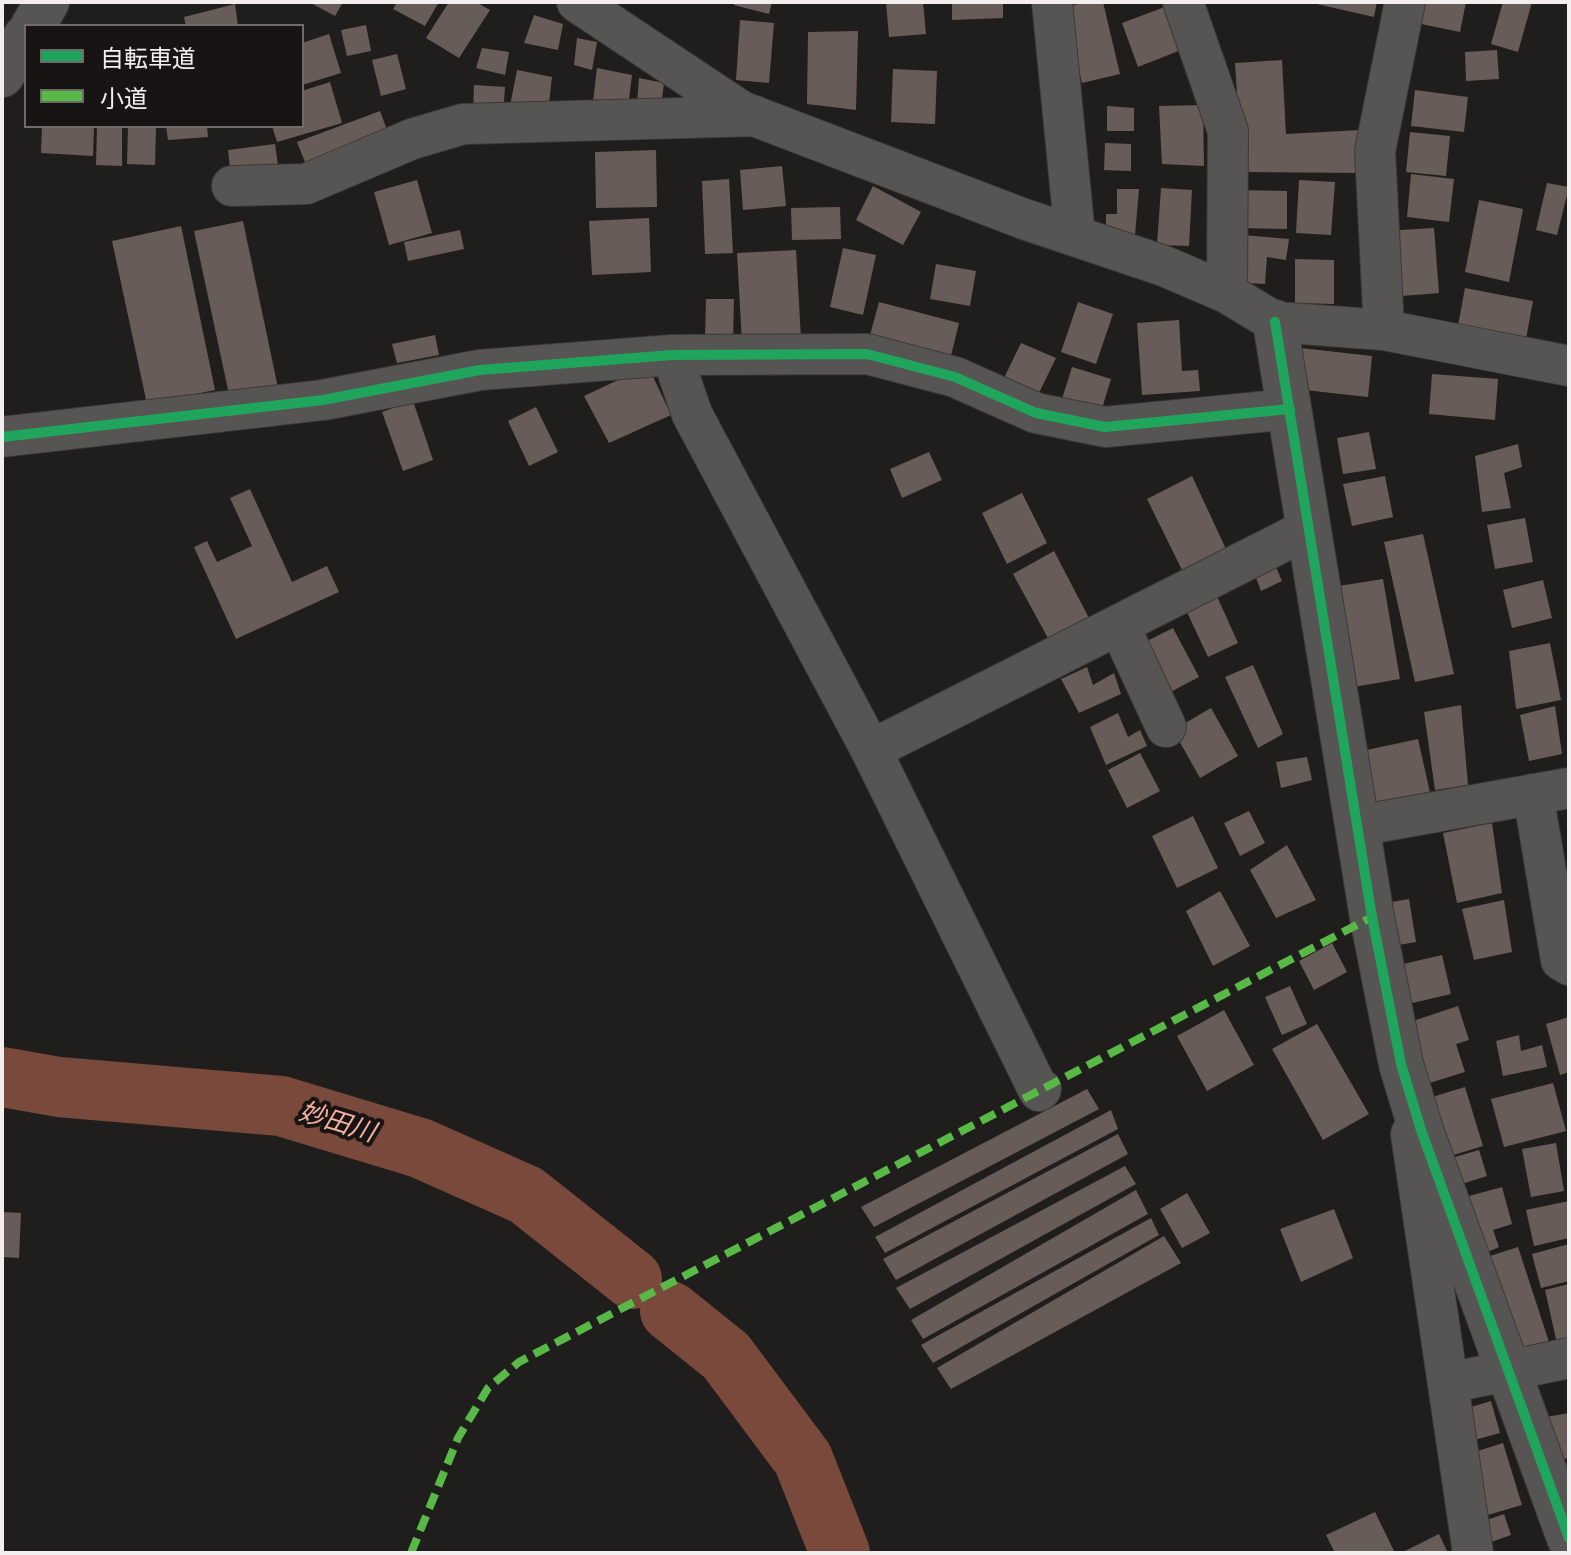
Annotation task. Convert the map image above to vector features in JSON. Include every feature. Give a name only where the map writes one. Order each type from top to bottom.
[{"type":"street","points":[[34,24],[47,2]]},
{"type":"street","points":[[577,2],[741,111],[1075,236],[1164,266],[1227,293],[1275,322],[1384,330],[1569,366]]},
{"type":"street","points":[[1052,2],[1075,236]]},
{"type":"street","points":[[1183,2],[1228,131],[1227,293]]},
{"type":"street","points":[[1384,330],[1375,151],[1405,2]]},
{"type":"street","points":[[2,75],[24,39]]},
{"type":"street","points":[[232,186],[306,184],[412,139],[463,124],[755,116]]},
{"type":"street","points":[[1275,322],[1357,826],[1401,1064],[1473,1553]]},
{"type":"street","points":[[2,437],[323,400],[480,370],[672,355],[867,354],[955,377],[1036,413],[1105,427],[1290,409]]},
{"type":"street","points":[[672,355],[692,414],[871,750],[1039,1091],[1041,1089]]},
{"type":"street","points":[[871,750],[1310,528]]},
{"type":"street","points":[[1119,625],[1166,727]]},
{"type":"street","points":[[1357,826],[1551,791],[1561,960],[1569,965]]},
{"type":"street","points":[[1401,1064],[1421,1130],[1569,1538]]},
{"type":"street","points":[[1448,1383],[1569,1358]]},
{"type":"building","points":[[309,2],[343,2],[335,16]]},
{"type":"building","points":[[397,2],[439,2],[425,26],[393,9]]},
{"type":"building","points":[[449,2],[476,2],[490,10],[459,58],[426,38]]},
{"type":"building","points":[[734,2],[772,2],[769,14],[734,5]]},
{"type":"building","points":[[886,2],[923,2],[926,34],[889,37]]},
{"type":"building","points":[[952,2],[1003,2],[1003,18],[952,20]]},
{"type":"building","points":[[1103,2],[1120,74],[1082,83],[1064,7]]},
{"type":"building","points":[[1308,2],[1377,2],[1374,17]]},
{"type":"building","points":[[1411,2],[1466,2],[1460,32],[1407,21]]},
{"type":"building","points":[[1503,2],[1532,2],[1518,52],[1491,44]]},
{"type":"building","points":[[235,4],[238,24],[186,24],[184,17]]},
{"type":"building","points":[[1170,5],[1186,48],[1138,67],[1122,23]]},
{"type":"building","points":[[534,15],[563,24],[558,50],[524,43]]},
{"type":"building","points":[[740,20],[774,23],[769,83],[736,80]]},
{"type":"building","points":[[366,25],[371,51],[347,56],[341,30]]},
{"type":"building","points":[[858,31],[856,110],[807,104],[808,32]]},
{"type":"building","points":[[329,34],[341,73],[304,84],[304,42]]},
{"type":"building","points":[[577,38],[597,42],[592,70],[574,65]]},
{"type":"building","points":[[482,48],[509,52],[505,75],[476,68]]},
{"type":"building","points":[[1497,50],[1499,79],[1466,81],[1465,52]]},
{"type":"building","points":[[397,54],[406,89],[381,96],[372,60]]},
{"type":"building","points":[[1282,60],[1286,134],[1361,130],[1362,173],[1242,172],[1235,63]]},
{"type":"building","points":[[597,68],[632,75],[628,107],[593,102]]},
{"type":"building","points":[[893,69],[937,71],[935,124],[891,122]]},
{"type":"building","points":[[517,70],[552,77],[548,112],[510,106]]},
{"type":"building","points":[[639,78],[664,83],[661,107],[637,103]]},
{"type":"building","points":[[330,82],[342,123],[277,142],[273,128],[304,128],[304,90]]},
{"type":"building","points":[[474,85],[505,87],[503,116],[473,115]]},
{"type":"building","points":[[1415,90],[1468,97],[1464,132],[1411,126]]},
{"type":"building","points":[[1203,105],[1204,166],[1162,164],[1159,106]]},
{"type":"building","points":[[1107,106],[1134,108],[1134,131],[1107,131]]},
{"type":"building","points":[[380,111],[393,146],[311,177],[297,142]]},
{"type":"building","points":[[42,128],[94,128],[93,156],[41,153]]},
{"type":"building","points":[[97,128],[122,128],[122,166],[96,165]]},
{"type":"building","points":[[128,128],[156,128],[155,165],[127,164]]},
{"type":"building","points":[[166,128],[207,128],[208,137],[168,140]]},
{"type":"building","points":[[1410,132],[1450,136],[1446,176],[1406,172]]},
{"type":"building","points":[[1105,143],[1131,144],[1131,171],[1104,170]]},
{"type":"building","points":[[275,144],[279,172],[231,178],[228,150]]},
{"type":"building","points":[[656,150],[657,207],[596,208],[595,152]]},
{"type":"building","points":[[782,166],[786,206],[743,210],[740,170]]},
{"type":"building","points":[[1411,174],[1454,179],[1449,222],[1407,217]]},
{"type":"building","points":[[729,179],[733,253],[705,254],[702,181]]},
{"type":"building","points":[[417,180],[432,233],[389,245],[374,192]]},
{"type":"building","points":[[1299,180],[1335,182],[1331,235],[1296,233]]},
{"type":"building","points":[[1547,183],[1569,187],[1557,235],[1536,230]]},
{"type":"building","points":[[873,186],[921,212],[903,245],[856,220]]},
{"type":"building","points":[[1161,188],[1192,190],[1189,246],[1157,245]]},
{"type":"building","points":[[1117,189],[1139,189],[1135,235],[1106,233],[1106,214],[1117,214]]},
{"type":"building","points":[[1239,190],[1287,191],[1287,229],[1238,228]]},
{"type":"building","points":[[1479,200],[1523,209],[1509,282],[1465,272]]},
{"type":"building","points":[[840,207],[841,239],[792,240],[791,208]]},
{"type":"building","points":[[649,218],[651,272],[592,275],[589,221]]},
{"type":"building","points":[[243,221],[278,388],[230,399],[194,231]]},
{"type":"building","points":[[181,226],[215,390],[147,404],[112,241]]},
{"type":"building","points":[[1434,228],[1439,293],[1389,297],[1384,231]]},
{"type":"building","points":[[460,230],[464,249],[408,261],[404,242]]},
{"type":"building","points":[[1231,234],[1289,239],[1286,260],[1267,257],[1265,284],[1228,282]]},
{"type":"building","points":[[843,248],[876,255],[863,315],[830,307]]},
{"type":"building","points":[[796,250],[801,339],[742,343],[737,253]]},
{"type":"building","points":[[1295,259],[1334,260],[1334,304],[1295,303]]},
{"type":"building","points":[[936,264],[976,271],[970,306],[930,299]]},
{"type":"building","points":[[1465,288],[1533,301],[1525,344],[1457,331]]},
{"type":"building","points":[[706,299],[734,299],[733,341],[705,340]]},
{"type":"building","points":[[879,302],[959,323],[947,372],[866,350]]},
{"type":"building","points":[[1078,302],[1113,314],[1096,364],[1061,352]]},
{"type":"building","points":[[1179,320],[1182,371],[1198,370],[1200,391],[1142,395],[1137,323]]},
{"type":"building","points":[[435,335],[439,355],[397,363],[392,344]]},
{"type":"building","points":[[1021,343],[1056,358],[1038,395],[1003,380]]},
{"type":"building","points":[[1301,348],[1372,356],[1368,397],[1296,389]]},
{"type":"building","points":[[648,366],[671,415],[609,443],[584,396]]},
{"type":"building","points":[[1072,367],[1111,379],[1101,412],[1062,399]]},
{"type":"building","points":[[1432,374],[1498,379],[1495,420],[1429,414]]},
{"type":"building","points":[[413,401],[433,460],[403,471],[382,412]]},
{"type":"building","points":[[536,407],[558,452],[529,466],[508,421]]},
{"type":"building","points":[[1369,432],[1376,469],[1343,474],[1337,438]]},
{"type":"building","points":[[1518,444],[1522,467],[1504,473],[1511,508],[1482,512],[1475,456]]},
{"type":"building","points":[[929,452],[942,480],[902,498],[890,469]]},
{"type":"building","points":[[1192,476],[1226,549],[1182,570],[1147,499]]},
{"type":"building","points":[[1385,476],[1393,517],[1352,526],[1343,484]]},
{"type":"building","points":[[250,489],[292,582],[327,566],[339,592],[236,639],[194,547],[207,541],[217,562],[252,546],[230,498]]},
{"type":"building","points":[[1022,493],[1047,543],[1007,564],[982,513]]},
{"type":"building","points":[[1525,518],[1533,562],[1495,569],[1487,525]]},
{"type":"building","points":[[1423,534],[1454,674],[1415,682],[1384,542]]},
{"type":"building","points":[[1054,551],[1089,618],[1049,640],[1013,574]]},
{"type":"building","points":[[1273,560],[1282,581],[1261,591],[1253,570]]},
{"type":"building","points":[[1383,579],[1400,679],[1342,689],[1326,588]]},
{"type":"building","points":[[1543,580],[1552,618],[1512,628],[1503,590]]},
{"type":"building","points":[[1215,592],[1238,643],[1208,657],[1185,608]]},
{"type":"building","points":[[1173,628],[1199,677],[1161,697],[1135,647]]},
{"type":"building","points":[[1550,643],[1561,700],[1516,709],[1509,651]]},
{"type":"building","points":[[1253,665],[1283,734],[1258,748],[1225,677]]},
{"type":"building","points":[[1087,667],[1093,685],[1114,673],[1121,694],[1079,713],[1061,679]]},
{"type":"building","points":[[1461,705],[1468,785],[1435,790],[1424,712]]},
{"type":"building","points":[[1555,706],[1562,754],[1529,761],[1520,715]]},
{"type":"building","points":[[1211,708],[1238,756],[1200,778],[1173,730]]},
{"type":"building","points":[[1118,713],[1128,737],[1140,730],[1147,746],[1106,765],[1090,727]]},
{"type":"building","points":[[1418,739],[1431,797],[1361,812],[1348,754]]},
{"type":"building","points":[[1140,753],[1160,791],[1127,808],[1108,770]]},
{"type":"building","points":[[1307,757],[1312,780],[1281,788],[1276,762]]},
{"type":"building","points":[[1249,811],[1265,843],[1240,856],[1224,823]]},
{"type":"building","points":[[1193,816],[1218,868],[1177,888],[1152,836]]},
{"type":"building","points":[[1492,823],[1502,893],[1457,903],[1443,833]]},
{"type":"building","points":[[1287,845],[1316,900],[1276,918],[1250,870]]},
{"type":"building","points":[[1220,891],[1250,946],[1213,966],[1186,911]]},
{"type":"building","points":[[1409,899],[1416,942],[1387,947],[1379,904]]},
{"type":"building","points":[[1504,900],[1512,952],[1474,960],[1462,909]]},
{"type":"building","points":[[1332,943],[1347,972],[1314,990],[1299,961]]},
{"type":"building","points":[[1442,955],[1451,994],[1408,1004],[1399,965]]},
{"type":"building","points":[[1290,986],[1307,1024],[1282,1035],[1265,997]]},
{"type":"building","points":[[1458,1006],[1469,1040],[1456,1044],[1465,1072],[1423,1085],[1404,1024]]},
{"type":"building","points":[[1224,1010],[1254,1065],[1207,1091],[1177,1036]]},
{"type":"building","points":[[1569,1017],[1569,1072],[1560,1075],[1546,1024]]},
{"type":"building","points":[[1317,1024],[1369,1114],[1323,1140],[1272,1049]]},
{"type":"building","points":[[1519,1035],[1521,1051],[1542,1045],[1547,1067],[1503,1076],[1496,1041]]},
{"type":"building","points":[[1553,1083],[1566,1131],[1504,1147],[1491,1099]]},
{"type":"building","points":[[1465,1087],[1483,1146],[1447,1157],[1429,1098]]},
{"type":"building","points":[[1087,1089],[1099,1109],[874,1227],[861,1207]]},
{"type":"building","points":[[1111,1110],[1118,1129],[885,1253],[875,1237]]},
{"type":"building","points":[[1118,1134],[1128,1154],[896,1280],[883,1259]]},
{"type":"building","points":[[1556,1143],[1564,1191],[1531,1197],[1522,1149]]},
{"type":"building","points":[[1479,1150],[1487,1176],[1449,1188],[1441,1161]]},
{"type":"building","points":[[1125,1166],[1136,1184],[910,1309],[896,1288]]},
{"type":"building","points":[[1502,1187],[1512,1224],[1493,1230],[1499,1247],[1483,1254],[1462,1198]]},
{"type":"building","points":[[1136,1190],[1148,1214],[923,1339],[911,1320]]},
{"type":"building","points":[[1187,1193],[1210,1233],[1182,1248],[1160,1209]]},
{"type":"building","points":[[1569,1201],[1569,1238],[1534,1246],[1526,1210]]},
{"type":"building","points":[[1334,1209],[1353,1258],[1301,1282],[1280,1229]]},
{"type":"building","points":[[2,1212],[21,1213],[19,1258],[2,1257]]},
{"type":"building","points":[[1151,1218],[1159,1235],[933,1363],[921,1345]]},
{"type":"building","points":[[1164,1236],[1181,1263],[951,1389],[937,1368]]},
{"type":"building","points":[[1569,1244],[1569,1281],[1541,1288],[1532,1254]]},
{"type":"building","points":[[1518,1247],[1550,1345],[1516,1356],[1484,1258]]},
{"type":"building","points":[[1569,1284],[1569,1346],[1558,1348],[1545,1290]]},
{"type":"building","points":[[1491,1401],[1500,1433],[1467,1442],[1458,1411]]},
{"type":"building","points":[[1569,1413],[1569,1458],[1549,1462],[1540,1418]]},
{"type":"building","points":[[1503,1443],[1522,1505],[1481,1517],[1462,1456]]},
{"type":"building","points":[[1375,1512],[1395,1553],[1335,1553],[1326,1535]]},
{"type":"building","points":[[1504,1514],[1511,1535],[1477,1547],[1469,1526]]},
{"type":"building","points":[[1439,1534],[1448,1553],[1401,1553]]},
{"type":"waterway","name":"妙田川","points":[[2,1077],[59,1087],[281,1106],[420,1148],[526,1195],[632,1279]]},
{"type":"waterway","name":"妙田川","points":[[670,1311],[726,1356],[803,1459],[840,1553]]},
{"type":"marked path","points":[[411,1553],[458,1438],[488,1388],[519,1362],[1372,917]]},
{"type":"cycle path","points":[[1275,322],[1372,917],[1401,1064],[1421,1130],[1569,1538]]},
{"type":"cycle path","points":[[2,437],[323,400],[480,370],[672,355],[867,354],[955,377],[1036,413],[1105,427],[1290,409]]}]
